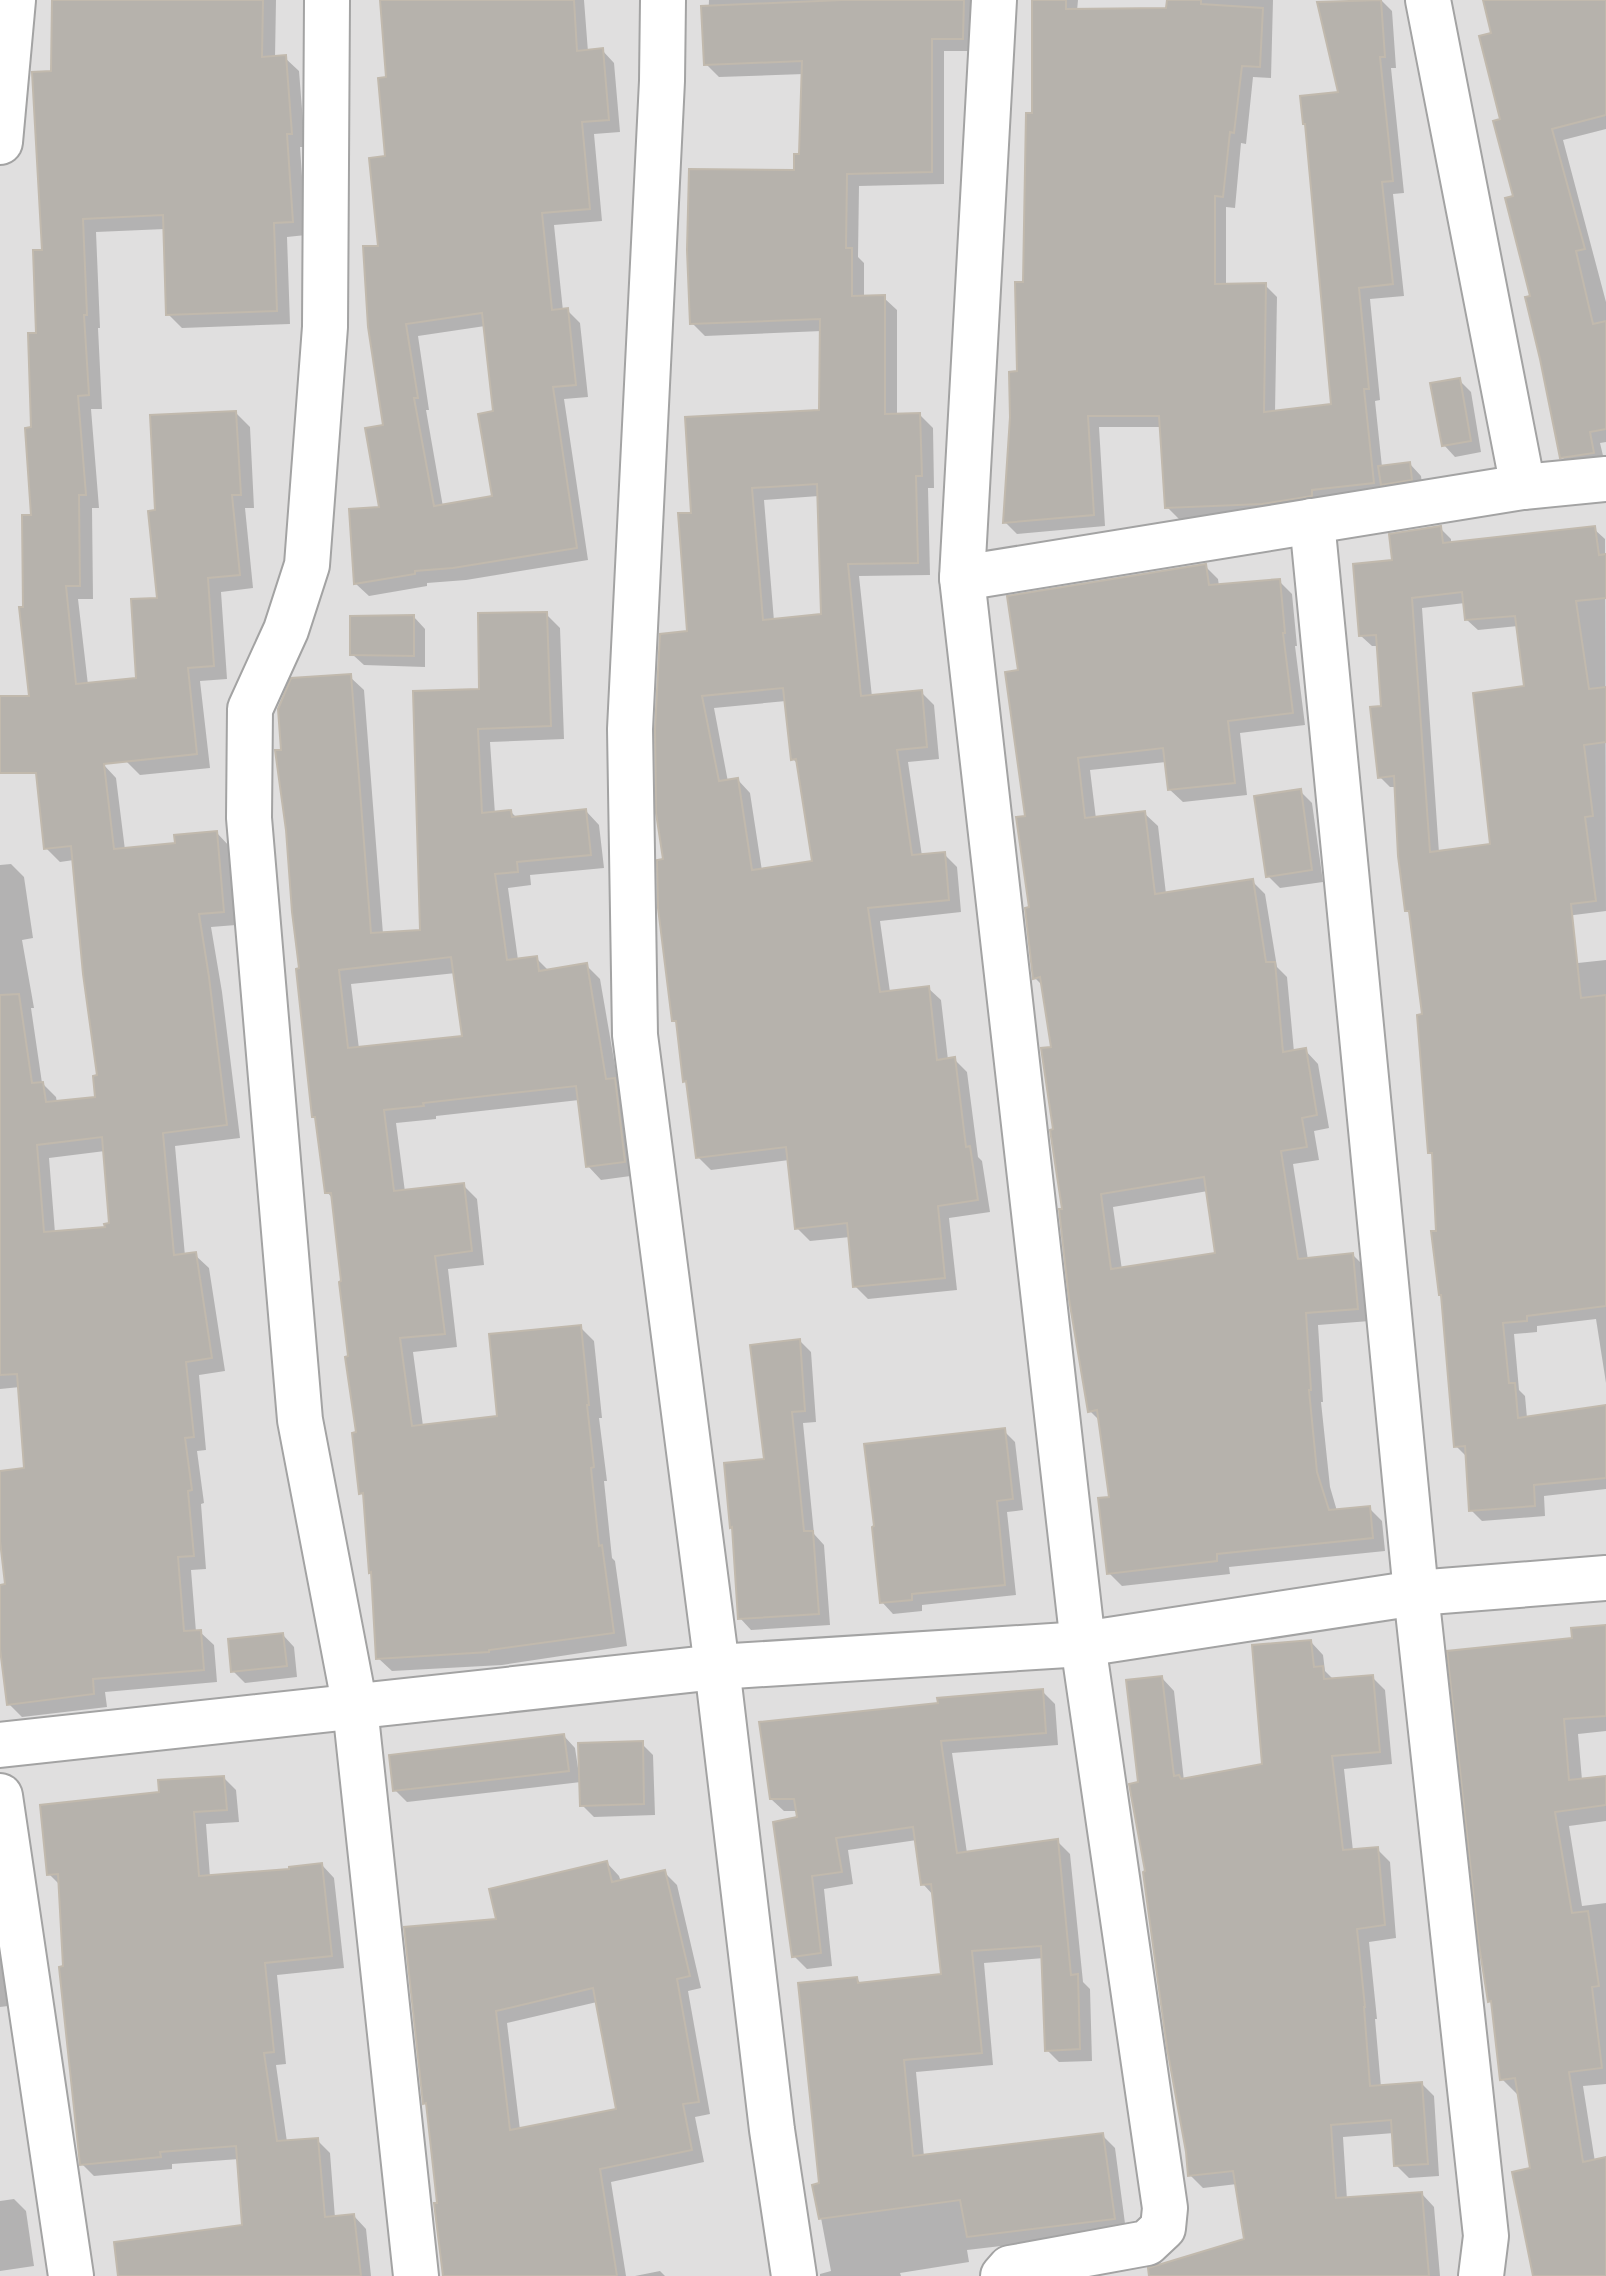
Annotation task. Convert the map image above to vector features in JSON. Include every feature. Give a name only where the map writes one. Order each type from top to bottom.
[{"type":"street","points":[[327,0],[325,327],[307,565],[286,630],[250,709],[249,818],[300,1420],[355,1707],[416,2276]]},
{"type":"street","points":[[663,0],[662,81],[630,729],[635,1035],[717,1667],[772,2130],[794,2276]]},
{"type":"street","points":[[994,0],[962,578],[1083,1644],[1165,2208],[1163,2228],[1147,2243],[1010,2268],[1003,2276]]},
{"type":"street","points":[[1428,0],[1523,487]]},
{"type":"street","points":[[0,142],[9,8]]},
{"type":"street","points":[[962,578],[1523,487],[1606,479]]},
{"type":"street","points":[[1312,521],[1416,1593],[1486,2236],[1481,2276]]},
{"type":"street","points":[[0,1745],[717,1667],[1083,1644],[1416,1593],[1606,1578]]},
{"type":"street","points":[[0,1796],[71,2276]]},
{"type":"shaded area","points":[[0,0],[1606,0],[1606,2276],[0,2276]]},
{"type":"building","points":[[52,0],[263,0],[262,57],[286,55],[292,134],[287,134],[293,222],[274,223],[277,311],[166,315],[163,215],[83,219],[89,395],[78,396],[86,495],[79,495],[80,586],[66,586],[76,684],[136,678],[131,599],[157,598],[148,511],[155,510],[150,415],[236,411],[241,495],[232,495],[240,575],[208,578],[214,666],[188,668],[197,754],[104,764],[114,849],[175,843],[174,835],[217,831],[224,912],[199,914],[227,1125],[163,1133],[174,1255],[196,1252],[212,1358],[186,1362],[194,1437],[185,1438],[192,1490],[188,1491],[194,1556],[178,1557],[184,1631],[201,1630],[204,1670],[93,1679],[94,1694],[7,1705],[0,1649],[0,1585],[5,1584],[0,1541],[0,1471],[24,1468],[17,1374],[0,1375],[0,995],[19,994],[32,1083],[43,1082],[46,1102],[95,1097],[93,1076],[97,1075],[83,974],[71,846],[44,849],[36,773],[0,773],[0,696],[29,696],[19,607],[23,607],[22,515],[31,515],[25,428],[31,427],[28,333],[36,333],[33,250],[42,250],[32,72],[51,71]],"holes":[[[102,1137],[109,1223],[104,1224],[105,1227],[44,1232],[37,1145]]]},
{"type":"building","points":[[380,0],[574,0],[577,51],[603,48],[609,120],[582,122],[590,209],[542,213],[552,310],[568,308],[576,385],[553,387],[577,548],[415,571],[415,574],[354,584],[349,509],[379,507],[365,428],[383,425],[368,327],[363,246],[378,246],[369,158],[385,156],[378,78],[386,77]],"holes":[[[482,313],[493,411],[478,414],[492,496],[434,506],[414,398],[418,398],[406,324]]]},
{"type":"building","points":[[842,0],[964,0],[963,39],[932,39],[932,172],[847,174],[846,248],[852,248],[852,296],[885,295],[885,414],[920,413],[922,476],[916,476],[918,563],[848,564],[861,696],[922,690],[927,747],[897,750],[912,855],[945,852],[949,900],[868,908],[880,992],[929,986],[937,1060],[955,1057],[966,1147],[970,1146],[978,1200],[938,1206],[945,1278],[853,1287],[847,1223],[795,1229],[786,1147],[696,1158],[676,1021],[672,1021],[658,908],[657,860],[663,859],[656,813],[655,729],[660,634],[687,631],[678,513],[691,513],[685,417],[819,410],[820,319],[690,324],[687,250],[689,169],[794,170],[794,154],[799,154],[802,61],[704,65],[701,6]],"holes":[[[817,484],[821,614],[763,620],[752,488]],[[783,688],[791,760],[796,759],[812,861],[752,870],[738,778],[719,781],[702,696]]]},
{"type":"building","points":[[1032,0],[1066,0],[1066,9],[1166,8],[1167,0],[1201,0],[1201,4],[1263,8],[1260,67],[1242,66],[1234,133],[1230,132],[1223,197],[1215,196],[1215,284],[1266,283],[1264,412],[1331,404],[1300,96],[1338,92],[1317,2],[1381,0],[1385,57],[1380,57],[1393,181],[1382,182],[1393,284],[1359,288],[1369,389],[1364,389],[1374,483],[1312,490],[1312,496],[1262,504],[1165,508],[1159,416],[1088,416],[1094,515],[1003,523],[1010,417],[1009,372],[1017,371],[1015,282],[1023,282],[1026,113],[1032,113]]},
{"type":"building","points":[[1483,0],[1606,0],[1606,115],[1552,129],[1585,249],[1576,251],[1593,324],[1606,321],[1606,429],[1590,432],[1594,453],[1560,458],[1525,297],[1530,296],[1505,198],[1513,196],[1493,121],[1500,119],[1479,36],[1491,33]]},
{"type":"building","points":[[1460,378],[1471,441],[1442,446],[1430,383]]},
{"type":"building","points":[[1410,462],[1412,480],[1381,485],[1378,466]]},
{"type":"building","points":[[1441,526],[1443,543],[1595,526],[1599,555],[1606,554],[1606,598],[1576,601],[1589,689],[1606,687],[1606,742],[1584,745],[1593,816],[1585,817],[1596,901],[1571,904],[1581,998],[1606,995],[1606,1306],[1527,1316],[1527,1321],[1503,1323],[1509,1383],[1515,1383],[1518,1418],[1606,1405],[1606,1478],[1534,1485],[1535,1506],[1469,1511],[1465,1446],[1454,1447],[1441,1295],[1431,1231],[1436,1231],[1432,1153],[1428,1153],[1417,1015],[1422,1014],[1409,911],[1405,911],[1398,856],[1394,776],[1378,778],[1370,707],[1381,706],[1376,635],[1359,636],[1353,564],[1392,560],[1389,534]],"holes":[[[1462,592],[1465,620],[1515,616],[1524,686],[1473,693],[1490,844],[1430,852],[1412,598]]]},
{"type":"building","points":[[1206,564],[1209,585],[1280,579],[1293,713],[1228,721],[1235,783],[1168,790],[1163,748],[1078,758],[1085,818],[1145,811],[1155,894],[1253,879],[1266,962],[1275,962],[1283,1052],[1306,1048],[1317,1115],[1302,1118],[1307,1147],[1281,1151],[1298,1259],[1353,1253],[1358,1309],[1306,1313],[1317,1472],[1329,1510],[1370,1506],[1373,1538],[1217,1554],[1217,1561],[1107,1574],[1098,1498],[1109,1497],[1097,1410],[1088,1412],[1069,1299],[1059,1209],[1062,1209],[1041,1048],[1051,1047],[1040,977],[1033,979],[1025,908],[1029,907],[1016,817],[1025,816],[1005,672],[1018,670],[1007,596]],"holes":[[[1204,1177],[1215,1253],[1111,1269],[1101,1194]]]},
{"type":"building","points":[[547,612],[551,726],[478,729],[482,813],[511,810],[512,817],[586,809],[591,855],[517,862],[518,872],[495,874],[507,960],[537,956],[539,971],[587,963],[606,1079],[615,1078],[625,1162],[586,1167],[576,1086],[384,1110],[394,1191],[464,1183],[472,1251],[435,1256],[445,1334],[400,1338],[412,1426],[497,1416],[489,1334],[581,1325],[599,1546],[602,1545],[614,1633],[489,1652],[376,1659],[371,1572],[363,1493],[359,1494],[352,1433],[356,1432],[345,1357],[348,1356],[331,1193],[325,1193],[315,1117],[312,1117],[296,969],[299,968],[286,830],[275,750],[281,750],[278,709],[291,678],[351,674],[371,933],[420,930],[413,691],[479,689],[478,613]],"holes":[[[451,957],[462,1036],[348,1048],[339,970]]]},
{"type":"building","points":[[414,615],[414,656],[350,655],[350,616]]},
{"type":"building","points":[[1301,789],[1312,870],[1266,877],[1254,796]]},
{"type":"building","points":[[800,1339],[805,1411],[792,1412],[804,1531],[813,1531],[819,1614],[738,1619],[724,1463],[764,1459],[750,1345]]},
{"type":"building","points":[[1005,1428],[1013,1499],[997,1501],[1005,1585],[912,1594],[912,1600],[880,1603],[864,1444]]},
{"type":"building","points":[[1606,1625],[1606,1716],[1564,1719],[1569,1780],[1606,1776],[1606,1805],[1555,1812],[1572,1913],[1588,1911],[1599,1986],[1592,1987],[1602,2068],[1569,2072],[1583,2162],[1606,2157],[1606,2276],[1533,2276],[1512,2172],[1530,2168],[1515,2078],[1500,2080],[1491,2001],[1488,2002],[1479,1945],[1447,1651],[1572,1638],[1571,1628]]},
{"type":"building","points":[[283,1633],[287,1666],[231,1672],[228,1639]]},
{"type":"building","points":[[1311,1640],[1314,1667],[1323,1666],[1324,1679],[1373,1675],[1380,1752],[1332,1756],[1343,1850],[1378,1847],[1385,1925],[1357,1929],[1370,2086],[1422,2082],[1428,2164],[1394,2166],[1391,2120],[1331,2125],[1336,2198],[1422,2192],[1429,2276],[1149,2276],[1148,2268],[1244,2239],[1233,2171],[1188,2176],[1167,2048],[1145,1871],[1129,1784],[1138,1782],[1126,1680],[1162,1676],[1174,1776],[1179,1775],[1181,1779],[1262,1764],[1252,1645]]},
{"type":"building","points":[[1043,1689],[1046,1733],[941,1741],[957,1853],[1058,1839],[1071,1975],[1078,1974],[1080,2049],[1045,2051],[1041,1946],[972,1951],[982,2053],[904,2060],[913,2156],[1103,2133],[1115,2219],[967,2237],[960,2200],[819,2219],[812,2185],[819,2183],[798,1983],[857,1977],[858,1983],[941,1974],[931,1884],[921,1885],[913,1827],[836,1838],[842,1872],[812,1876],[821,1953],[792,1957],[773,1822],[797,1817],[794,1799],[770,1799],[759,1722],[938,1703],[937,1698]]},
{"type":"building","points":[[564,1734],[569,1771],[393,1791],[389,1755]]},
{"type":"building","points":[[643,1741],[644,1804],[580,1806],[578,1743]]},
{"type":"building","points":[[224,1776],[227,1810],[194,1812],[199,1876],[289,1869],[322,1863],[332,1956],[265,1963],[274,2052],[264,2053],[277,2141],[318,2138],[325,2217],[354,2214],[361,2276],[118,2276],[114,2242],[242,2225],[236,2146],[160,2152],[161,2157],[80,2165],[59,1967],[63,1966],[58,1874],[47,1875],[40,1805],[159,1792],[158,1780]]},
{"type":"building","points":[[607,1861],[612,1882],[665,1870],[690,1976],[677,1979],[699,2102],[683,2104],[692,2150],[600,2169],[617,2276],[443,2276],[404,1927],[496,1919],[489,1889]],"holes":[[[593,1988],[616,2109],[510,2130],[496,2011]]]}]
